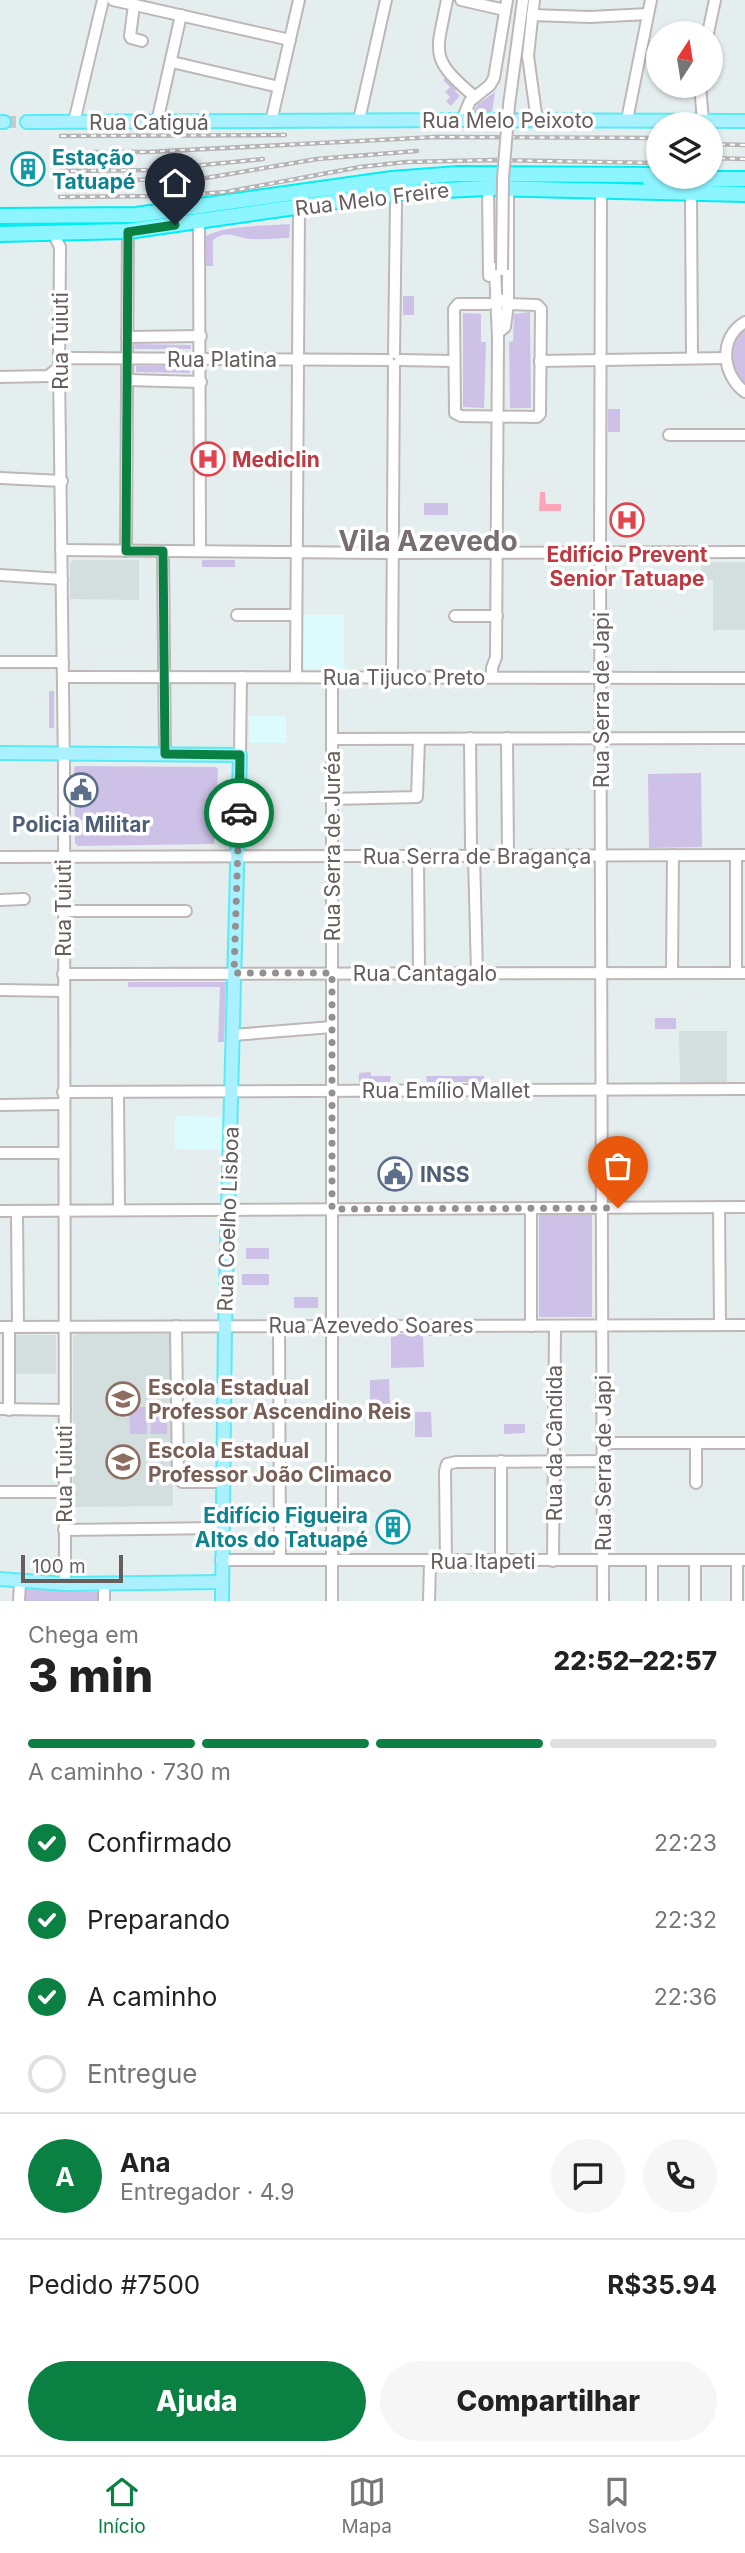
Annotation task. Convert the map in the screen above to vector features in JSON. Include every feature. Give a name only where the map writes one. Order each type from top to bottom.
[{"type":"highway","name":"Rua Melo Freire","points":[[0,234],[128,232],[299,207],[458,174],[646,175]]},
{"type":"highway","points":[[723,176],[745,177]]},
{"type":"highway","points":[[601,191],[608,179],[745,177]]},
{"type":"highway","name":"Rua Melo Freire","points":[[0,216],[136,215],[393,186],[745,194]]},
{"type":"main road","name":"Rua Melo Peixoto","points":[[271,122],[646,120]]},
{"type":"main road","name":"Rua Melo Peixoto","points":[[723,121],[745,121]]},
{"type":"main road","name":"Rua Catiguá","points":[[27,122],[271,122]]},
{"type":"main road","points":[[0,754],[240,755]]},
{"type":"main road","name":"Rua Coelho Lisboa","points":[[222,1601],[225,1326],[240,755]]},
{"type":"main road","points":[[0,1579],[65,1584],[221,1583]]},
{"type":"street","points":[[74,122],[103,0]]},
{"type":"street","points":[[113,0],[290,40]]},
{"type":"street","points":[[271,122],[299,0]]},
{"type":"street","points":[[359,120],[386,0]]},
{"type":"street","points":[[447,0],[438,44],[441,62],[450,75],[475,97]]},
{"type":"street","points":[[461,0],[506,5],[496,71],[490,85],[470,101],[462,120]]},
{"type":"street","points":[[499,302],[498,269],[506,104],[517,0]]},
{"type":"street","points":[[506,104],[523,0]]},
{"type":"street","points":[[534,0],[528,56],[537,121]]},
{"type":"street","points":[[627,120],[651,0]]},
{"type":"street","points":[[711,21],[715,0]]},
{"type":"street","points":[[134,5],[130,36],[142,41]]},
{"type":"street","points":[[532,15],[590,17],[648,14]]},
{"type":"street","points":[[157,122],[181,15]]},
{"type":"street","points":[[172,62],[279,87]]},
{"type":"street","points":[[393,186],[393,677]]},
{"type":"street","points":[[488,188],[499,302],[505,327],[498,334]]},
{"type":"street","points":[[497,677],[492,668],[496,657],[497,616],[498,334],[491,323],[499,302],[508,188]]},
{"type":"street","name":"Rua Serra de Japi","points":[[601,191],[603,1601]]},
{"type":"street","points":[[691,194],[692,358]]},
{"type":"street","points":[[296,677],[299,207]]},
{"type":"street","points":[[199,222],[200,551]]},
{"type":"street","points":[[126,551],[128,232]]},
{"type":"street","name":"Rua Tuiuti","points":[[52,233],[60,247],[64,754],[62,857],[65,1584]]},
{"type":"street","points":[[499,302],[537,305],[541,309],[538,416],[456,414],[454,361],[456,306],[499,302]]},
{"type":"street","points":[[745,323],[731,335],[726,358],[731,378],[745,392]]},
{"type":"street","points":[[127,337],[201,337]]},
{"type":"street","name":"Rua Platina","points":[[0,377],[48,376],[70,358],[454,361]]},
{"type":"street","points":[[540,361],[726,358]]},
{"type":"street","points":[[127,380],[201,382]]},
{"type":"street","points":[[669,435],[745,435]]},
{"type":"street","points":[[0,478],[62,481]]},
{"type":"street","points":[[61,550],[296,553],[745,552]]},
{"type":"street","points":[[163,551],[165,754]]},
{"type":"street","points":[[0,575],[62,579]]},
{"type":"street","points":[[237,615],[296,615]]},
{"type":"street","points":[[455,616],[497,616]]},
{"type":"street","points":[[0,662],[63,662]]},
{"type":"street","name":"Rua Tijuco Preto","points":[[63,677],[745,678]]},
{"type":"street","points":[[240,677],[240,755]]},
{"type":"street","name":"Rua Serra de Juréa","points":[[332,677],[332,1601]]},
{"type":"street","points":[[332,799],[417,797],[419,738]]},
{"type":"street","points":[[470,738],[471,847],[474,856],[477,973]]},
{"type":"street","points":[[507,738],[508,855]]},
{"type":"street","points":[[332,739],[745,738]]},
{"type":"street","points":[[673,855],[673,972]]},
{"type":"street","points":[[740,855],[740,973]]},
{"type":"street","name":"Rua Serra de Bragança","points":[[0,858],[740,855]]},
{"type":"street","points":[[418,856],[419,973]]},
{"type":"street","points":[[0,900],[24,899]]},
{"type":"street","points":[[63,911],[187,911]]},
{"type":"street","name":"Rua Cantagalo","points":[[63,974],[740,973]]},
{"type":"street","points":[[0,990],[63,991]]},
{"type":"street","points":[[233,1035],[332,1027]]},
{"type":"street","name":"Rua Emílio Mallet","points":[[63,1092],[745,1089]]},
{"type":"street","points":[[118,1092],[119,1209]]},
{"type":"street","points":[[0,1105],[63,1104]]},
{"type":"street","points":[[0,1153],[63,1153]]},
{"type":"street","points":[[719,1207],[720,1325]]},
{"type":"street","points":[[0,1211],[745,1207]]},
{"type":"street","points":[[531,1208],[531,1326]]},
{"type":"street","points":[[17,1211],[5,1410],[65,1410]]},
{"type":"street","points":[[279,1325],[280,1559]]},
{"type":"street","points":[[604,1325],[745,1325]]},
{"type":"street","name":"Rua Azevedo Soares","points":[[9,1326],[604,1325]]},
{"type":"street","points":[[176,1326],[178,1478],[182,1482],[223,1482]]},
{"type":"street","name":"Rua da Cândida","points":[[553,1561],[555,1326]]},
{"type":"street","points":[[603,1443],[745,1443]]},
{"type":"street","points":[[696,1443],[696,1483]]},
{"type":"street","points":[[501,1461],[501,1561]]},
{"type":"street","points":[[446,1562],[445,1471],[450,1462],[603,1461]]},
{"type":"street","points":[[0,1492],[64,1492]]},
{"type":"street","points":[[64,1530],[222,1528]]},
{"type":"street","name":"Rua Itapeti","points":[[221,1560],[741,1560]]},
{"type":"street","points":[[652,1560],[652,1601]]},
{"type":"street","points":[[737,1601],[741,1560]]},
{"type":"street","points":[[695,1561],[695,1601]]},
{"type":"street","points":[[429,1601],[430,1562]]},
{"type":"street","points":[[19,1601],[20,1581]]},
{"type":"street","points":[[104,1584],[104,1601]]},
{"type":"shaded area","points":[[446,77],[457,88],[455,91],[460,96],[451,106],[446,101],[450,97],[445,92],[450,87],[443,80]]},
{"type":"shaded area","points":[[495,92],[492,112],[473,112],[478,104]]},
{"type":"shaded area","points":[[290,224],[289,238],[255,239],[228,234],[217,237],[213,240],[213,266],[206,266],[206,236],[214,232]]},
{"type":"shaded area","points":[[403,296],[414,296],[414,315],[403,315]]},
{"type":"shaded area","points":[[530,312],[531,408],[510,408],[509,342],[513,341],[514,314]]},
{"type":"shaded area","points":[[463,313],[481,314],[481,342],[486,342],[484,408],[463,407]]},
{"type":"shaded area","points":[[745,328],[745,386],[734,372],[731,357],[734,341]]},
{"type":"shaded area","points":[[135,344],[191,345],[191,349],[135,349]]},
{"type":"shaded area","points":[[136,366],[190,366],[190,373],[136,372]]},
{"type":"shaded area","points":[[608,409],[620,409],[620,432],[608,432]]},
{"type":"shaded area","points":[[540,492],[545,492],[546,504],[561,504],[561,511],[539,511]]},
{"type":"shaded area","points":[[424,503],[448,503],[448,515],[424,515]]},
{"type":"shaded area","points":[[73,560],[139,560],[139,600],[70,599],[70,563]]},
{"type":"shaded area","points":[[202,560],[235,560],[235,567],[202,567]]},
{"type":"shaded area","points":[[701,562],[745,562],[745,630],[713,630],[713,580],[701,580]]},
{"type":"shaded area","points":[[303,615],[344,615],[344,670],[303,669]]},
{"type":"shaded area","points":[[49,691],[54,691],[54,728],[49,728]]},
{"type":"shaded area","points":[[249,716],[286,716],[286,743],[249,743]]},
{"type":"shaded area","points":[[74,767],[216,767],[214,844],[78,846],[75,843]]},
{"type":"shaded area","points":[[701,773],[702,847],[649,848],[648,774]]},
{"type":"shaded area","points":[[128,982],[226,982],[224,1042],[218,1042],[220,987],[128,987]]},
{"type":"shaded area","points":[[655,1018],[676,1018],[676,1029],[655,1029]]},
{"type":"shaded area","points":[[679,1031],[727,1031],[727,1082],[680,1082]]},
{"type":"shaded area","points":[[371,1072],[371,1076],[391,1076],[390,1082],[359,1082],[359,1073]]},
{"type":"shaded area","points":[[426,1076],[484,1076],[484,1082],[427,1082]]},
{"type":"shaded area","points":[[175,1116],[222,1117],[222,1150],[175,1149]]},
{"type":"shaded area","points":[[539,1215],[592,1215],[592,1317],[539,1317]]},
{"type":"shaded area","points":[[246,1248],[269,1248],[269,1259],[246,1259]]},
{"type":"shaded area","points":[[242,1274],[269,1274],[269,1285],[242,1285]]},
{"type":"shaded area","points":[[294,1297],[318,1297],[318,1308],[294,1308]]},
{"type":"shaded area","points":[[468,1333],[468,1336],[423,1336],[424,1367],[391,1368],[391,1334]]},
{"type":"shaded area","points":[[76,1334],[172,1334],[173,1506],[73,1507],[73,1338]]},
{"type":"shaded area","points":[[13,1335],[56,1335],[56,1374],[13,1374]]},
{"type":"shaded area","points":[[389,1379],[390,1404],[370,1404],[370,1380]]},
{"type":"shaded area","points":[[129,1407],[146,1407],[147,1434],[130,1434]]},
{"type":"shaded area","points":[[167,1407],[167,1434],[151,1434],[150,1408]]},
{"type":"shaded area","points":[[415,1412],[431,1412],[432,1437],[415,1437]]},
{"type":"shaded area","points":[[504,1424],[525,1424],[525,1433],[504,1434]]},
{"type":"shaded area","points":[[25,1588],[97,1592],[97,1601],[24,1601]]},
{"type":"tunnel","points":[[4,122],[27,122]]},
{"type":"railway","points":[[61,136],[285,135]]},
{"type":"railway","points":[[60,152],[148,152],[436,137],[646,138]]},
{"type":"railway","points":[[723,144],[745,145]]},
{"type":"railway","points":[[60,182],[206,178],[317,159],[417,151]]},
{"type":"railway","points":[[723,158],[745,159]]},
{"type":"railway","points":[[61,171],[152,170],[263,159]]},
{"type":"railway","points":[[60,197],[166,196],[226,192],[360,167],[406,162],[493,160],[646,163]]},
{"type":"way so far","points":[[239,813],[234,973],[332,973],[332,1209],[618,1208]]},
{"type":"place","name":"Estação Tatuapé","points":[[28,169]]},
{"type":"place","name":"Mediclin","points":[[208,459]]},
{"type":"place","name":"Edifício Prevent Senior Tatuape","points":[[627,520]]},
{"type":"place","name":"Policia Militar","points":[[81,790]]},
{"type":"place","name":"INSS","points":[[395,1174]]},
{"type":"place","name":"Escola Estadual Professor Ascendino Reis","points":[[123,1399]]},
{"type":"place","name":"Escola Estadual Professor João Climaco","points":[[123,1462]]},
{"type":"place","name":"Edifício Figueira Altos do Tatuapé","points":[[393,1527]]},
{"type":"district","name":"Vila Azevedo","points":[[428,541]]},
{"type":"route","points":[[175,225],[128,232],[126,551],[163,551],[165,754],[240,755],[239,813]]}]
